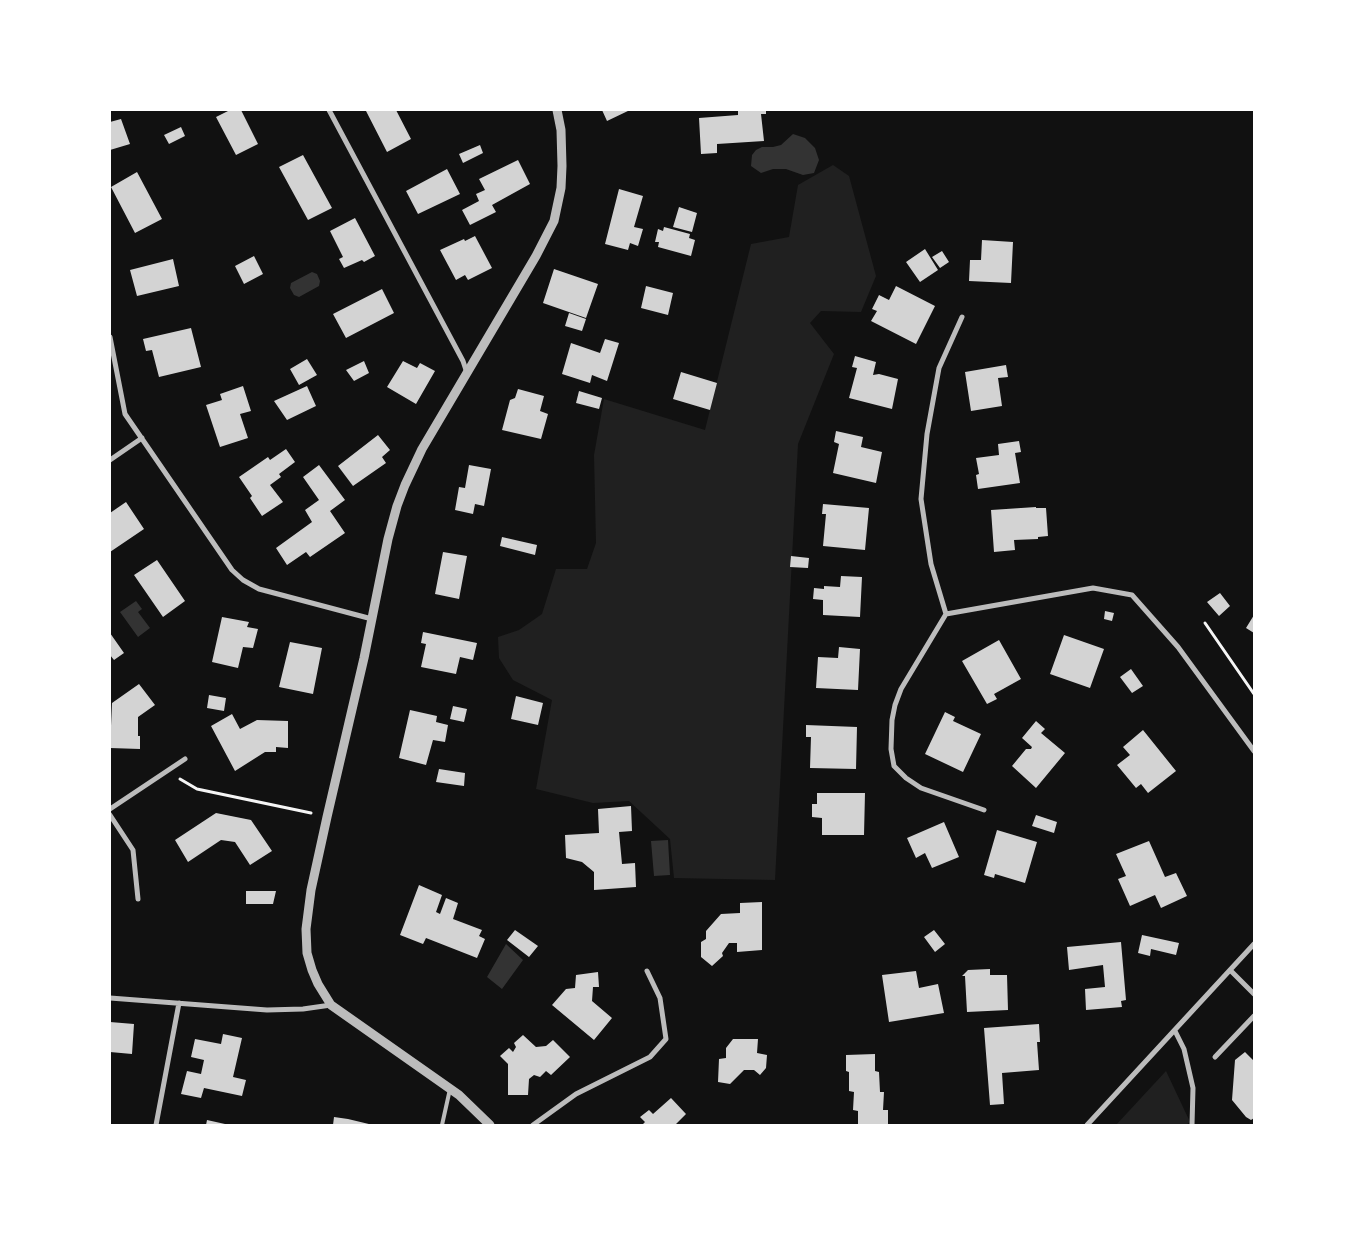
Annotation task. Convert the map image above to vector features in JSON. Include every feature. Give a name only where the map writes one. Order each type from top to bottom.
[{"type":"street","points":[[330,110],[463,361],[467,374]]},
{"type":"street","points":[[490,1125],[450,1089],[330,1005],[312,970],[307,953],[306,929],[311,890],[364,658],[388,539],[405,485],[422,449],[536,256],[554,221],[561,188],[562,166],[561,130],[557,110]]},
{"type":"street","points":[[962,317],[939,368],[927,434],[920,500],[931,564],[946,614],[901,689],[892,720],[891,749],[894,766],[906,778],[921,788],[984,810]]},
{"type":"street","points":[[110,337],[126,414],[232,570],[243,580],[259,589],[372,619]]},
{"type":"street","points":[[110,460],[142,438]]},
{"type":"street","points":[[946,614],[1093,588],[1132,595],[1178,647],[1254,751]]},
{"type":"street","points":[[110,809],[185,759]]},
{"type":"street","points":[[110,815],[133,850],[138,900]]},
{"type":"street","points":[[1087,1125],[1254,944]]},
{"type":"street","points":[[1230,970],[1254,994]]},
{"type":"street","points":[[533,1125],[576,1094],[650,1057],[666,1039],[660,998],[647,971]]},
{"type":"street","points":[[110,998],[267,1010],[303,1009],[330,1005]]},
{"type":"street","points":[[156,1125],[179,1003]]},
{"type":"street","points":[[1215,1056],[1254,1016]]},
{"type":"street","points":[[1175,1031],[1184,1049],[1193,1088],[1192,1125]]},
{"type":"lane","points":[[442,1125],[450,1089]]},
{"type":"path","points":[[1205,623],[1254,694]]},
{"type":"path","points":[[167,771],[197,789],[327,817]]},
{"type":"shaded area","points":[[793,134],[805,138],[815,148],[819,160],[814,173],[803,175],[786,169],[773,169],[761,173],[751,166],[752,155],[756,150],[762,147],[781,145]]},
{"type":"shaded area","points":[[833,165],[849,176],[876,276],[861,312],[821,311],[810,323],[834,354],[798,444],[775,880],[674,878],[670,839],[629,801],[593,803],[536,789],[552,700],[513,680],[499,658],[498,637],[519,630],[542,614],[556,569],[587,569],[596,543],[594,455],[604,399],[705,430],[751,244],[789,237],[798,185]]},
{"type":"shaded area","points":[[312,272],[317,274],[320,281],[319,286],[299,297],[294,295],[290,288],[291,283]]},
{"type":"shaded area","points":[[136,601],[142,609],[138,612],[150,628],[138,637],[120,612]]},
{"type":"shaded area","points":[[668,840],[670,875],[654,876],[651,841]]},
{"type":"shaded area","points":[[506,944],[523,960],[502,989],[487,977]]},
{"type":"shaded area","points":[[1166,1071],[1190,1122],[1186,1125],[1116,1125]]},
{"type":"building","points":[[230,110],[241,110],[258,144],[236,155],[216,117]]},
{"type":"building","points":[[396,110],[411,139],[387,152],[366,111]]},
{"type":"building","points":[[602,110],[630,110],[607,121]]},
{"type":"building","points":[[738,110],[766,110],[766,114],[761,114],[764,141],[717,144],[717,153],[701,154],[699,118],[738,115]]},
{"type":"building","points":[[121,119],[130,144],[110,150],[110,122]]},
{"type":"building","points":[[181,127],[185,136],[169,144],[164,135]]},
{"type":"building","points":[[480,145],[483,153],[463,163],[459,154]]},
{"type":"building","points":[[303,155],[332,208],[308,220],[279,167]]},
{"type":"building","points":[[518,160],[530,184],[492,205],[496,212],[470,225],[462,210],[479,201],[476,194],[485,190],[479,179]]},
{"type":"building","points":[[447,169],[460,194],[418,214],[406,191]]},
{"type":"building","points":[[137,172],[162,219],[135,233],[111,187]]},
{"type":"building","points":[[619,189],[643,196],[634,227],[643,229],[638,246],[630,243],[628,250],[605,244]]},
{"type":"building","points":[[679,207],[697,213],[692,232],[673,227]]},
{"type":"building","points":[[355,218],[375,256],[364,262],[362,260],[344,268],[339,259],[343,257],[330,231]]},
{"type":"building","points":[[664,227],[690,234],[689,238],[695,240],[691,256],[658,247],[659,242],[655,242],[658,229],[663,231]]},
{"type":"building","points":[[475,236],[492,268],[468,280],[465,275],[456,280],[440,250]]},
{"type":"building","points":[[982,240],[1013,242],[1011,283],[969,281],[970,260],[981,260]]},
{"type":"building","points":[[925,249],[938,270],[920,282],[906,262]]},
{"type":"building","points":[[942,251],[949,262],[940,268],[932,257]]},
{"type":"building","points":[[254,256],[263,274],[244,284],[235,266]]},
{"type":"building","points":[[173,259],[179,286],[137,296],[130,270]]},
{"type":"building","points":[[554,269],[598,284],[586,318],[543,303]]},
{"type":"building","points":[[646,286],[673,293],[668,315],[641,308]]},
{"type":"building","points":[[896,286],[935,306],[916,344],[871,321],[877,311],[872,309],[879,295],[889,300]]},
{"type":"building","points":[[382,289],[394,313],[346,338],[333,314]]},
{"type":"building","points":[[569,313],[586,319],[582,331],[565,326]]},
{"type":"building","points":[[191,328],[201,367],[159,377],[152,350],[146,351],[143,339]]},
{"type":"building","points":[[605,339],[619,343],[607,381],[592,375],[590,383],[562,374],[571,343],[600,353]]},
{"type":"building","points":[[855,356],[876,362],[873,375],[879,374],[898,379],[892,409],[849,398],[857,368],[852,367]]},
{"type":"building","points":[[307,359],[317,375],[299,385],[290,369]]},
{"type":"building","points":[[364,361],[369,373],[354,381],[346,370]]},
{"type":"building","points":[[403,361],[417,368],[420,363],[435,371],[416,404],[387,387]]},
{"type":"building","points":[[1006,365],[1008,377],[998,378],[1002,406],[971,411],[965,372]]},
{"type":"building","points":[[681,372],[717,383],[710,410],[673,399]]},
{"type":"building","points":[[243,386],[251,411],[240,414],[248,438],[220,447],[206,405],[222,400],[220,394]]},
{"type":"building","points":[[307,386],[316,406],[287,420],[274,401]]},
{"type":"building","points":[[518,389],[544,396],[540,411],[548,414],[541,439],[502,430],[510,400],[515,398]]},
{"type":"building","points":[[579,391],[602,398],[599,409],[576,403]]},
{"type":"building","points":[[836,431],[863,437],[861,447],[882,452],[876,483],[833,473],[839,444],[834,442]]},
{"type":"building","points":[[378,435],[390,450],[382,457],[386,463],[353,486],[338,466]]},
{"type":"building","points":[[1019,441],[1021,452],[1015,453],[1020,483],[978,489],[976,475],[979,474],[976,458],[999,455],[998,444]]},
{"type":"building","points":[[286,449],[295,462],[279,474],[281,477],[270,485],[283,502],[262,516],[250,498],[252,496],[239,477],[268,457],[270,460]]},
{"type":"building","points":[[319,465],[345,500],[330,511],[345,533],[310,557],[306,552],[287,565],[276,548],[312,522],[305,510],[319,500],[303,477]]},
{"type":"building","points":[[469,465],[491,469],[484,506],[475,504],[473,514],[455,510],[459,487],[465,488]]},
{"type":"building","points":[[126,502],[144,529],[110,552],[110,513]]},
{"type":"building","points":[[823,504],[869,508],[865,550],[823,546],[826,514],[822,514]]},
{"type":"building","points":[[1046,508],[1048,536],[1038,537],[1038,539],[1014,540],[1015,550],[994,552],[991,510]]},
{"type":"building","points":[[502,537],[537,545],[535,555],[500,546]]},
{"type":"building","points":[[443,552],[467,556],[459,599],[435,594]]},
{"type":"building","points":[[791,556],[809,558],[808,568],[790,567]]},
{"type":"building","points":[[157,560],[185,601],[163,617],[134,575]]},
{"type":"building","points":[[841,576],[862,577],[860,617],[823,615],[823,600],[813,599],[814,588],[824,589],[824,586],[840,587]]},
{"type":"building","points":[[1220,593],[1230,606],[1219,616],[1207,602]]},
{"type":"building","points":[[1105,611],[1114,613],[1112,621],[1104,619]]},
{"type":"building","points":[[1254,615],[1254,633],[1246,628]]},
{"type":"building","points":[[222,617],[249,622],[247,627],[258,629],[253,648],[243,647],[238,668],[212,662]]},
{"type":"building","points":[[423,632],[477,643],[473,660],[460,657],[456,674],[421,667],[426,644],[421,643]]},
{"type":"building","points":[[110,633],[124,653],[114,660],[110,655]]},
{"type":"building","points":[[1064,635],[1104,649],[1090,688],[1050,674]]},
{"type":"building","points":[[999,640],[1021,679],[994,694],[997,699],[987,704],[962,661]]},
{"type":"building","points":[[290,642],[322,648],[313,694],[279,687]]},
{"type":"building","points":[[839,647],[860,649],[858,690],[816,688],[818,657],[838,658]]},
{"type":"building","points":[[1131,669],[1143,686],[1132,693],[1120,677]]},
{"type":"building","points":[[139,684],[155,705],[138,717],[140,749],[110,748],[112,703]]},
{"type":"building","points":[[209,695],[226,698],[224,711],[207,708]]},
{"type":"building","points":[[516,696],[543,703],[538,725],[511,719]]},
{"type":"building","points":[[453,706],[467,709],[464,722],[450,719]]},
{"type":"building","points":[[410,710],[437,716],[436,722],[448,725],[445,742],[433,740],[426,765],[399,758]]},
{"type":"building","points":[[945,712],[955,717],[953,721],[981,734],[963,772],[925,754]]},
{"type":"building","points":[[232,714],[240,729],[257,720],[288,721],[288,748],[276,747],[276,752],[265,752],[235,771],[211,726]]},
{"type":"building","points":[[1036,721],[1045,729],[1041,733],[1065,753],[1036,788],[1012,766],[1026,749],[1031,749],[1032,747],[1022,738]]},
{"type":"building","points":[[806,725],[857,727],[856,769],[810,768],[811,737],[806,737]]},
{"type":"building","points":[[1143,730],[1176,771],[1148,793],[1141,784],[1136,788],[1117,765],[1130,755],[1123,747]]},
{"type":"building","points":[[439,769],[465,773],[464,786],[436,782]]},
{"type":"building","points":[[817,793],[865,793],[864,835],[822,835],[822,818],[812,817],[812,804],[817,804]]},
{"type":"building","points":[[631,806],[632,831],[619,832],[622,864],[635,863],[636,887],[594,890],[594,872],[582,862],[566,858],[565,835],[599,833],[598,809]]},
{"type":"building","points":[[216,813],[251,820],[272,851],[250,865],[235,842],[221,840],[188,862],[175,840]]},
{"type":"building","points":[[1036,815],[1057,822],[1054,833],[1032,826]]},
{"type":"building","points":[[944,822],[959,857],[932,868],[925,853],[916,858],[907,838]]},
{"type":"building","points":[[997,830],[1037,842],[1025,883],[995,874],[994,878],[984,875]]},
{"type":"building","points":[[1149,841],[1165,877],[1176,873],[1187,896],[1161,908],[1155,895],[1130,906],[1118,879],[1126,876],[1116,854]]},
{"type":"building","points":[[419,885],[442,895],[436,912],[440,914],[446,898],[458,903],[453,919],[482,930],[479,936],[485,939],[477,958],[426,938],[423,944],[400,935]]},
{"type":"building","points":[[246,891],[276,891],[273,904],[246,904]]},
{"type":"building","points":[[762,902],[762,950],[737,952],[737,943],[729,943],[722,953],[723,956],[712,966],[701,957],[701,942],[706,939],[706,931],[721,914],[740,913],[740,903]]},
{"type":"building","points":[[515,930],[538,946],[529,957],[507,940]]},
{"type":"building","points":[[934,930],[945,944],[935,952],[924,937]]},
{"type":"building","points":[[1142,935],[1179,943],[1176,955],[1151,949],[1150,956],[1138,953]]},
{"type":"building","points":[[1121,942],[1126,1000],[1121,1001],[1122,1007],[1086,1010],[1085,989],[1105,987],[1103,965],[1069,970],[1067,947]]},
{"type":"building","points":[[990,969],[990,975],[1007,975],[1008,1010],[967,1012],[965,976],[962,976],[968,970]]},
{"type":"building","points":[[916,971],[919,988],[938,984],[944,1013],[889,1022],[882,975]]},
{"type":"building","points":[[598,972],[599,987],[593,987],[592,1001],[612,1018],[594,1040],[552,1005],[566,989],[575,988],[576,975]]},
{"type":"building","points":[[110,1022],[134,1024],[132,1054],[110,1052]]},
{"type":"building","points":[[1039,1024],[1040,1042],[1037,1042],[1039,1070],[1002,1073],[1004,1104],[990,1105],[984,1028]]},
{"type":"building","points":[[223,1034],[242,1038],[233,1077],[246,1080],[242,1096],[204,1088],[201,1098],[181,1094],[187,1071],[201,1074],[204,1060],[191,1057],[195,1039],[221,1044]]},
{"type":"building","points":[[523,1035],[536,1047],[546,1046],[553,1040],[570,1057],[551,1075],[546,1071],[540,1077],[534,1075],[529,1079],[528,1095],[508,1095],[508,1064],[500,1056],[509,1048],[513,1052],[516,1047],[514,1043]]},
{"type":"building","points":[[733,1039],[758,1039],[757,1053],[767,1055],[766,1068],[760,1075],[754,1070],[744,1070],[730,1084],[718,1082],[719,1059],[726,1058],[726,1048]]},
{"type":"building","points":[[1245,1052],[1254,1061],[1254,1118],[1251,1120],[1246,1117],[1232,1100],[1235,1060]]},
{"type":"building","points":[[875,1054],[875,1071],[879,1072],[880,1092],[884,1092],[883,1110],[888,1110],[888,1125],[858,1125],[858,1111],[853,1110],[854,1092],[849,1091],[849,1072],[846,1071],[846,1055]]},
{"type":"building","points":[[671,1098],[686,1114],[677,1125],[642,1125],[645,1122],[640,1117],[649,1110],[653,1114]]},
{"type":"building","points":[[334,1117],[348,1119],[373,1125],[333,1125]]},
{"type":"building","points":[[207,1120],[225,1124],[225,1125],[206,1125]]}]
